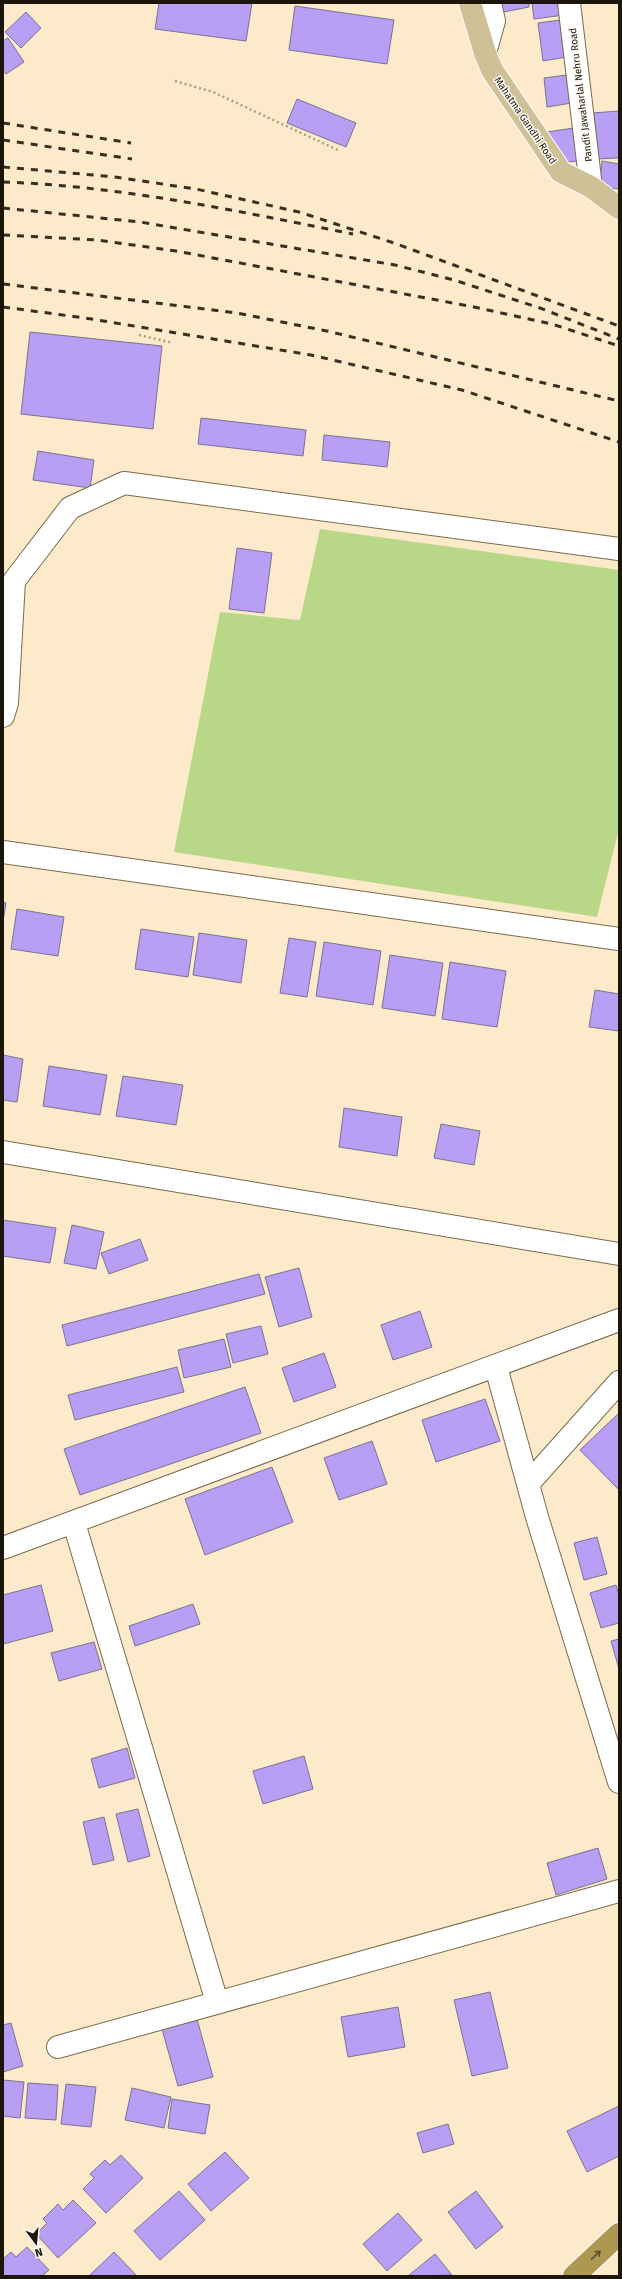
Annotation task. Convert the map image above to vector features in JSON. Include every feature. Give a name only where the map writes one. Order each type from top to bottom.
[{"type":"highway","points":[[574,2276],[619,2234]]},
{"type":"highway","points":[[596,2276],[619,2255]]},
{"type":"main road","name":"Mahatma Gandhi Road","points":[[470,3],[485,53],[492,70],[561,172],[591,186],[619,208]]},
{"type":"street","points":[[485,53],[494,21],[490,3]]},
{"type":"street","name":"Pandit Jawaharlal Nehru Road","points":[[569,3],[591,186]]},
{"type":"street","points":[[3,716],[7,703],[14,581],[70,508],[124,483],[619,549]]},
{"type":"street","points":[[3,852],[619,939]]},
{"type":"street","points":[[3,1152],[619,1254]]},
{"type":"street","points":[[3,1548],[496,1367],[619,1320]]},
{"type":"street","points":[[496,1367],[528,1484],[619,1782]]},
{"type":"street","points":[[528,1484],[619,1382]]},
{"type":"street","points":[[74,1522],[217,2002]]},
{"type":"street","points":[[58,2047],[619,1891]]},
{"type":"path","points":[[175,81],[213,92],[340,151]]},
{"type":"path","points":[[139,335],[173,342]]},
{"type":"green space","points":[[320,529],[619,570],[619,829],[597,917],[174,852],[220,612],[300,620]]},
{"type":"building","points":[[159,3],[252,3],[246,41],[155,29]]},
{"type":"building","points":[[497,3],[529,3],[529,7],[499,13]]},
{"type":"building","points":[[532,3],[562,3],[564,15],[534,19]]},
{"type":"building","points":[[295,6],[394,20],[387,64],[289,50]]},
{"type":"building","points":[[26,12],[41,28],[21,48],[5,32]]},
{"type":"building","points":[[568,19],[573,56],[543,61],[538,23]]},
{"type":"building","points":[[8,38],[24,62],[6,74],[3,70],[3,41]]},
{"type":"building","points":[[574,74],[578,102],[547,107],[544,78]]},
{"type":"building","points":[[297,99],[356,123],[346,147],[287,123]]},
{"type":"building","points":[[619,111],[619,158],[595,159],[592,113]]},
{"type":"building","points":[[580,127],[585,160],[560,163],[547,132]]},
{"type":"building","points":[[602,161],[619,164],[619,189],[599,187]]},
{"type":"building","points":[[30,332],[162,346],[153,429],[21,414]]},
{"type":"building","points":[[201,418],[306,430],[303,456],[198,444]]},
{"type":"building","points":[[324,435],[390,442],[387,467],[322,460]]},
{"type":"building","points":[[38,451],[94,460],[90,488],[33,480]]},
{"type":"building","points":[[237,548],[272,553],[264,613],[229,609]]},
{"type":"building","points":[[3,902],[6,903],[3,921]]},
{"type":"building","points":[[17,909],[64,917],[58,956],[11,949]]},
{"type":"building","points":[[141,929],[194,937],[188,977],[135,969]]},
{"type":"building","points":[[199,933],[247,940],[241,983],[193,975]]},
{"type":"building","points":[[289,938],[316,942],[307,997],[280,993]]},
{"type":"building","points":[[324,942],[381,951],[373,1005],[316,996]]},
{"type":"building","points":[[390,955],[443,963],[435,1016],[382,1008]]},
{"type":"building","points":[[450,962],[506,971],[497,1027],[442,1019]]},
{"type":"building","points":[[595,990],[619,994],[619,1031],[589,1027]]},
{"type":"building","points":[[3,1055],[23,1059],[17,1102],[3,1100]]},
{"type":"building","points":[[49,1066],[107,1075],[100,1115],[43,1106]]},
{"type":"building","points":[[123,1076],[183,1085],[176,1125],[116,1116]]},
{"type":"building","points":[[344,1108],[402,1117],[397,1156],[339,1147]]},
{"type":"building","points":[[441,1124],[480,1131],[474,1165],[434,1158]]},
{"type":"building","points":[[3,1220],[56,1228],[50,1263],[3,1256]]},
{"type":"building","points":[[72,1225],[104,1232],[96,1269],[64,1263]]},
{"type":"building","points":[[140,1239],[148,1260],[109,1274],[101,1253]]},
{"type":"building","points":[[299,1268],[312,1317],[279,1327],[265,1277]]},
{"type":"building","points":[[259,1274],[265,1294],[67,1346],[62,1325]]},
{"type":"building","points":[[420,1311],[432,1347],[393,1360],[381,1325]]},
{"type":"building","points":[[261,1326],[268,1354],[233,1363],[226,1334]]},
{"type":"building","points":[[224,1339],[231,1367],[184,1378],[178,1350]]},
{"type":"building","points":[[324,1353],[336,1387],[294,1402],[282,1368]]},
{"type":"building","points":[[177,1367],[184,1392],[75,1420],[68,1395]]},
{"type":"building","points":[[245,1387],[261,1433],[80,1495],[64,1449]]},
{"type":"building","points":[[485,1399],[500,1441],[436,1462],[422,1420]]},
{"type":"building","points":[[619,1413],[619,1490],[580,1450]]},
{"type":"building","points":[[372,1441],[387,1484],[339,1500],[324,1458]]},
{"type":"building","points":[[272,1467],[293,1522],[205,1555],[185,1499]]},
{"type":"building","points":[[597,1537],[607,1574],[584,1580],[574,1543]]},
{"type":"building","points":[[41,1585],[53,1631],[3,1644],[3,1595]]},
{"type":"building","points":[[616,1585],[619,1595],[619,1623],[601,1628],[590,1593]]},
{"type":"building","points":[[193,1604],[200,1624],[135,1646],[129,1626]]},
{"type":"building","points":[[619,1639],[619,1669],[611,1641]]},
{"type":"building","points":[[94,1642],[102,1669],[59,1681],[51,1653]]},
{"type":"building","points":[[127,1748],[135,1778],[99,1788],[91,1759]]},
{"type":"building","points":[[304,1756],[313,1789],[263,1804],[253,1771]]},
{"type":"building","points":[[138,1809],[150,1856],[128,1862],[116,1814]]},
{"type":"building","points":[[104,1817],[114,1860],[93,1865],[83,1822]]},
{"type":"building","points":[[598,1848],[607,1879],[556,1895],[547,1863]]},
{"type":"building","points":[[490,1992],[508,2068],[472,2076],[454,2000]]},
{"type":"building","points":[[398,2007],[405,2047],[348,2057],[341,2017]]},
{"type":"building","points":[[197,2019],[213,2077],[178,2086],[162,2029]]},
{"type":"building","points":[[11,2023],[23,2066],[3,2072],[3,2025]]},
{"type":"building","points":[[3,2080],[24,2082],[20,2118],[3,2116]]},
{"type":"building","points":[[28,2083],[58,2085],[56,2120],[25,2118]]},
{"type":"building","points":[[66,2084],[96,2087],[91,2127],[61,2124]]},
{"type":"building","points":[[132,2088],[171,2097],[164,2128],[125,2120]]},
{"type":"building","points":[[172,2099],[210,2105],[205,2134],[168,2128]]},
{"type":"building","points":[[619,2106],[619,2156],[587,2172],[567,2131]]},
{"type":"building","points":[[448,2124],[454,2144],[423,2153],[417,2133]]},
{"type":"building","points":[[225,2152],[249,2178],[211,2211],[188,2184]]},
{"type":"building","points":[[121,2155],[143,2178],[106,2213],[83,2189],[94,2178],[90,2174],[105,2160],[110,2165]]},
{"type":"building","points":[[179,2191],[205,2220],[160,2260],[134,2231]]},
{"type":"building","points":[[476,2191],[503,2227],[476,2249],[448,2212]]},
{"type":"building","points":[[73,2200],[96,2223],[58,2258],[36,2234],[47,2223],[43,2219],[58,2204],[63,2210]]},
{"type":"building","points":[[398,2213],[422,2240],[387,2271],[363,2244]]},
{"type":"building","points":[[27,2247],[49,2270],[42,2276],[3,2276],[3,2259],[11,2252],[16,2257]]},
{"type":"building","points":[[114,2252],[137,2276],[89,2276]]},
{"type":"building","points":[[435,2254],[452,2275],[408,2276]]},
{"type":"railway","points":[[3,123],[131,143]]},
{"type":"railway","points":[[3,140],[132,159]]},
{"type":"railway","points":[[3,167],[115,177],[196,189],[299,212],[394,243],[619,326]]},
{"type":"railway","points":[[3,182],[47,184],[135,194],[222,208],[353,234]]},
{"type":"railway","points":[[3,208],[140,222],[395,265],[454,280],[540,308],[619,339]]},
{"type":"railway","points":[[3,235],[97,240],[176,251],[474,307],[552,324],[619,346]]},
{"type":"railway","points":[[3,284],[237,313],[327,331],[619,401]]},
{"type":"railway","points":[[3,307],[85,318],[311,355],[462,390],[619,442]]}]
